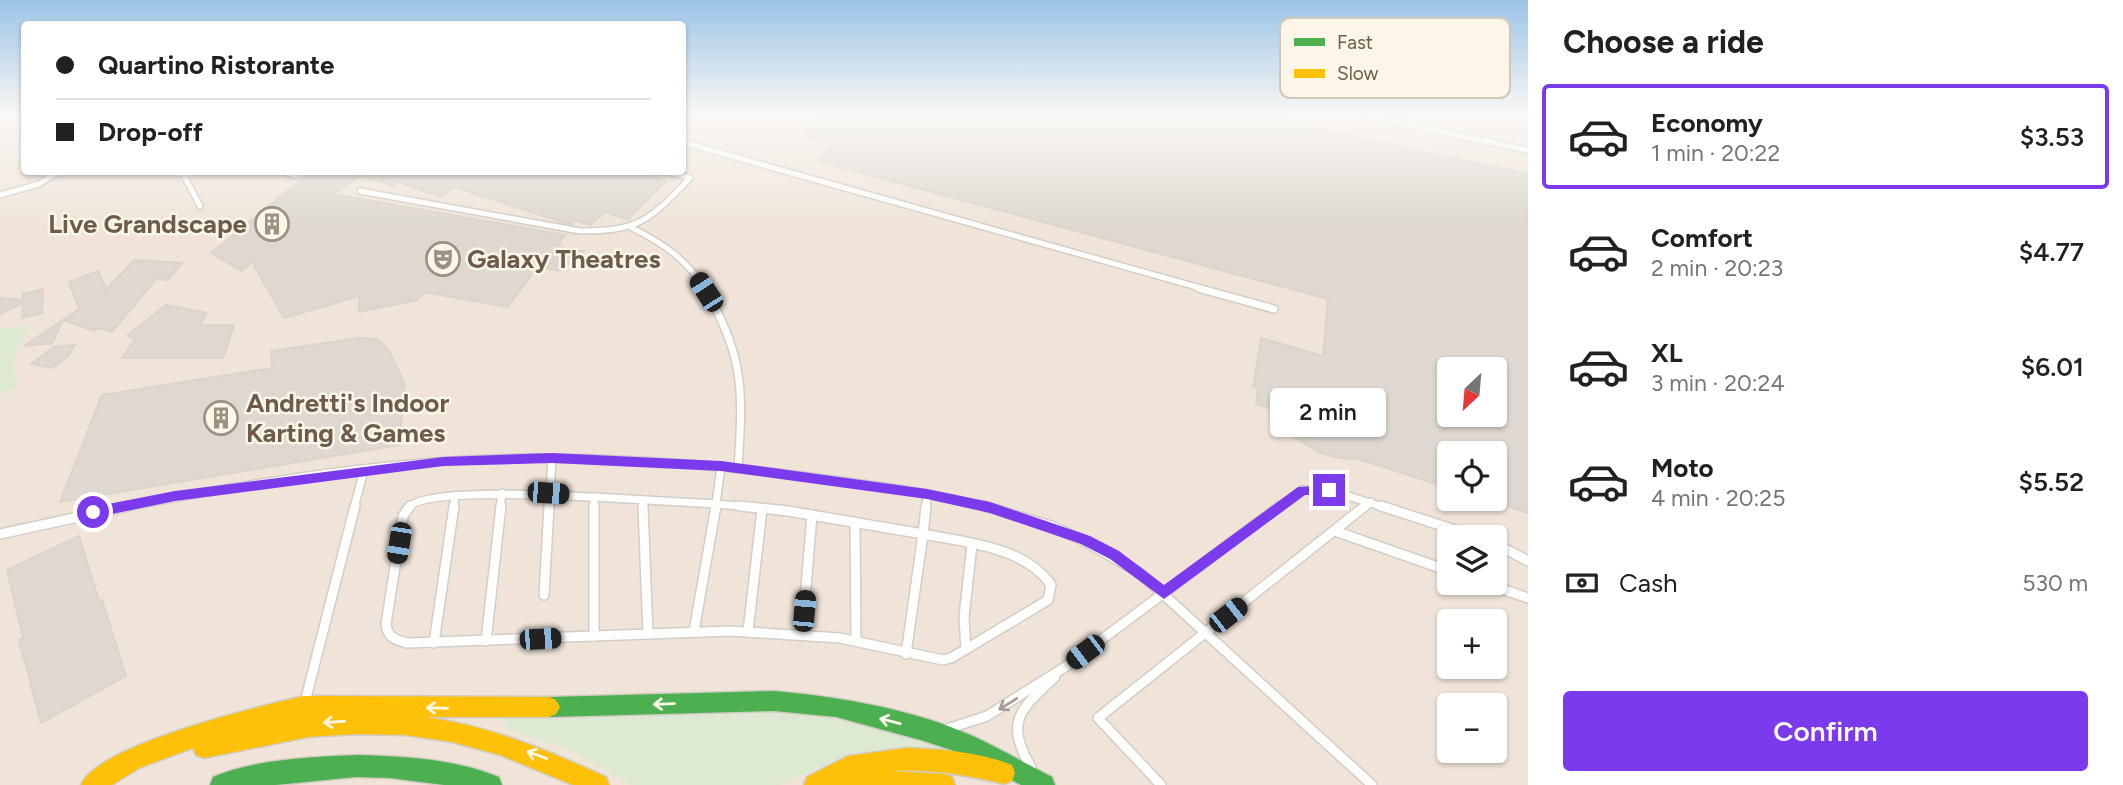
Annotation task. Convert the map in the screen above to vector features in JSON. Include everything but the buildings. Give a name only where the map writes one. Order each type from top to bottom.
[{"type":"street","points":[[93,785],[131,760],[155,750],[228,725],[304,706],[485,709],[774,701],[836,707],[925,730],[968,745],[1043,785]]},
{"type":"street","points":[[93,785],[224,740],[301,725],[354,721],[402,723],[492,738],[564,765],[598,785]]},
{"type":"street","points":[[816,785],[848,768],[888,761],[953,763],[990,769],[1043,785]]},
{"type":"street","points":[[221,785],[272,772],[335,763],[410,765],[448,772],[491,785]]},
{"type":"street","points":[[256,785],[272,772]]},
{"type":"street","points":[[830,785],[880,781],[944,785]]},
{"type":"lane","points":[[720,153],[1274,309]]},
{"type":"lane","points":[[0,195],[39,184],[53,175]]},
{"type":"lane","points":[[184,175],[200,206]]},
{"type":"lane","points":[[632,228],[663,205],[690,178],[680,175]]},
{"type":"lane","points":[[360,191],[580,231],[632,228],[671,249],[694,273],[718,310],[739,367],[742,404],[738,468]]},
{"type":"lane","points":[[544,596],[552,458]]},
{"type":"lane","points":[[0,534],[175,496],[443,462],[552,458],[721,466],[927,494],[990,508],[1086,540],[1114,555],[1164,593],[1373,785]]},
{"type":"lane","points":[[694,631],[721,466]]},
{"type":"lane","points":[[304,706],[365,470]]},
{"type":"lane","points":[[925,730],[954,728],[987,716],[1065,667],[1302,490],[1329,490],[1441,525]]},
{"type":"lane","points":[[486,641],[502,493]]},
{"type":"lane","points":[[502,493],[548,493],[716,504],[812,515],[923,534],[972,545],[1040,568],[1049,577],[1052,592],[1048,600],[943,660],[906,654],[856,640],[748,632],[694,631],[434,643],[399,642],[387,632],[386,624],[403,516],[407,509],[417,500],[502,493]]},
{"type":"lane","points":[[906,654],[927,494]]},
{"type":"lane","points":[[434,643],[455,496]]},
{"type":"lane","points":[[594,497],[594,636]]},
{"type":"lane","points":[[643,500],[648,634]]},
{"type":"lane","points":[[1161,785],[1098,718],[1371,502]]},
{"type":"lane","points":[[748,632],[762,509]]},
{"type":"lane","points":[[802,635],[812,515]]},
{"type":"lane","points":[[855,523],[856,640]]},
{"type":"lane","points":[[1335,531],[1437,566]]},
{"type":"lane","points":[[966,649],[964,617],[972,545]]},
{"type":"lane","points":[[1507,550],[1528,561]]},
{"type":"lane","points":[[1507,591],[1528,598]]},
{"type":"lane","points":[[1043,785],[1022,754],[1018,728],[1021,710],[1065,667]]},
{"type":"shaded area","points":[[0,153],[21,153],[21,175],[686,175],[686,153],[1528,153],[1528,785],[0,785]]},
{"type":"green space","points":[[32,326],[16,354],[18,386],[0,395],[0,328]]},
{"type":"green space","points":[[805,711],[940,745],[938,752],[818,769],[780,785],[631,785],[570,750],[505,728],[510,713]]},
{"type":"traffic: fast","points":[[549,707],[774,701],[836,707],[924,730],[968,745],[1044,785]]},
{"type":"traffic: fast","points":[[221,785],[290,771],[356,766],[422,770],[491,785]]},
{"type":"traffic: slow","points":[[92,785],[131,760],[155,750],[228,725],[304,706],[549,707]]},
{"type":"traffic: slow","points":[[204,747],[308,726],[357,723],[405,725],[452,731],[500,744],[548,761],[598,785]]},
{"type":"traffic: slow","points":[[815,785],[848,767],[887,760],[946,761],[1004,773]]},
{"type":"traffic: slow","points":[[830,785],[880,781],[944,785]]},
{"type":"place","name":"Live Grandscape","points":[[272,224]]},
{"type":"place","name":"Galaxy Theatres","points":[[443,259]]},
{"type":"place","name":"Andretti's Indoor Karting & Games","points":[[221,418]]},
{"type":"route","points":[[93,512],[175,496],[443,462],[552,458],[721,466],[927,494],[990,508],[1086,540],[1142,574],[1164,593],[1302,490],[1329,490]]}]
